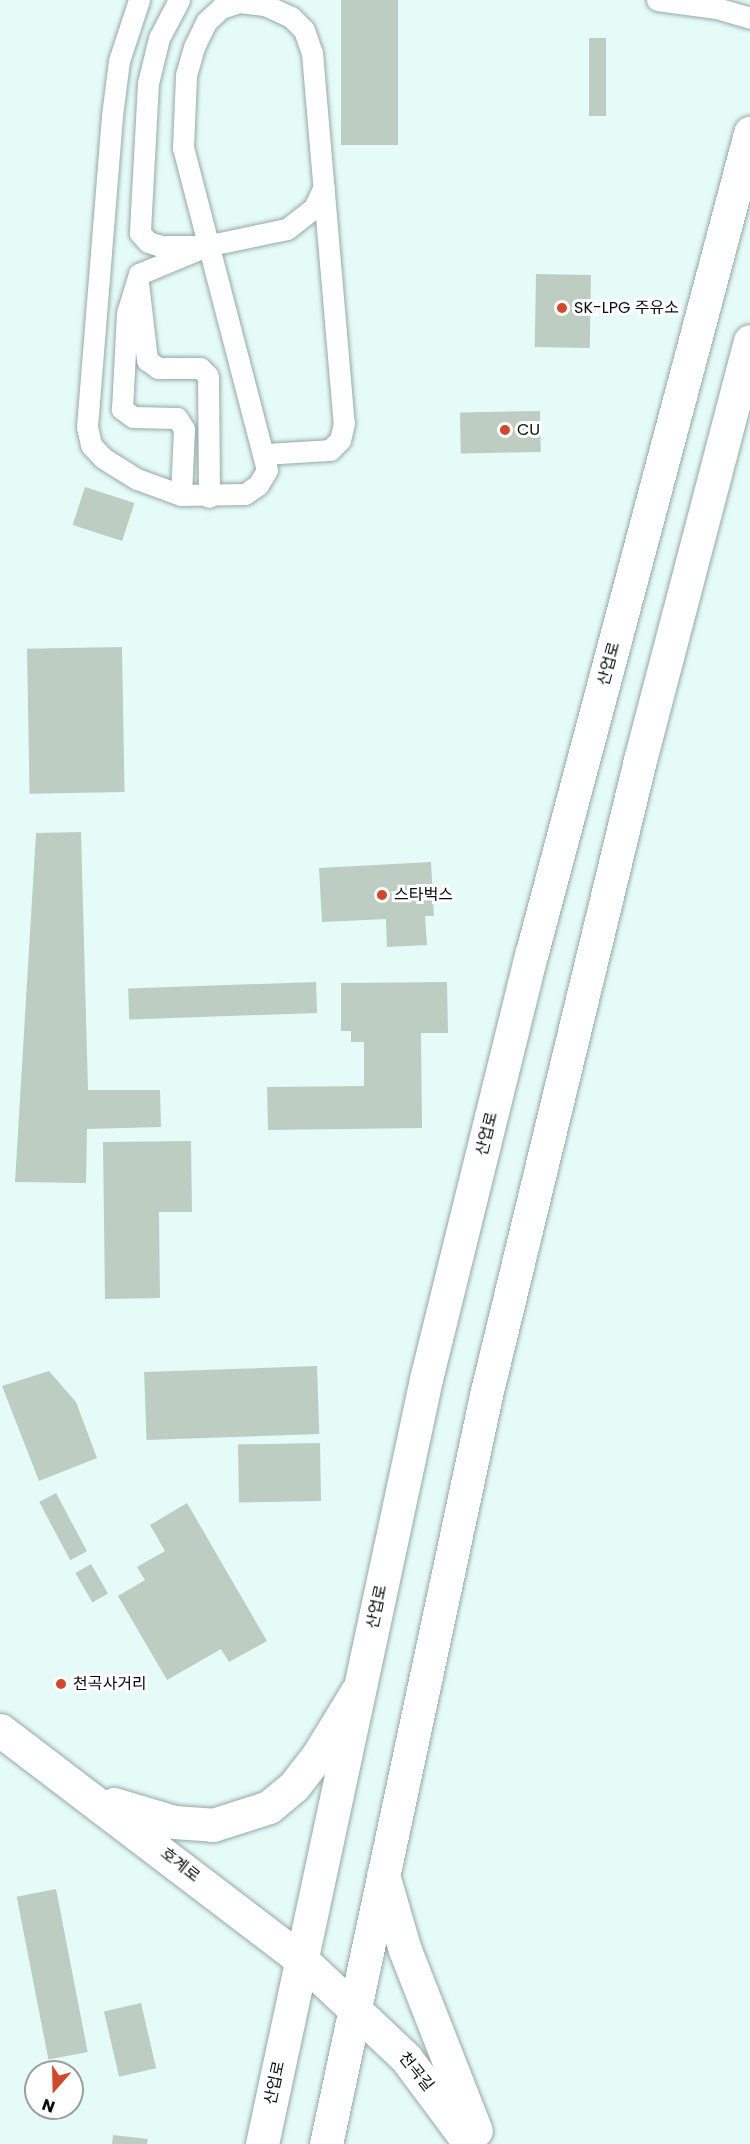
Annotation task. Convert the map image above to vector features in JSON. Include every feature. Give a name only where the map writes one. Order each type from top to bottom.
[{"type":"main road","name":"산업로","points":[[262,2144],[426,1379],[526,975],[750,133]]},
{"type":"main road","points":[[326,2144],[486,1395],[640,760],[750,341]]},
{"type":"main road","points":[[86,1792],[174,1822],[213,1825],[258,1811],[294,1786],[318,1755],[360,1687]]},
{"type":"main road","name":"호계로","points":[[0,1730],[86,1792],[301,1959],[354,2006]]},
{"type":"main road","points":[[383,1875],[405,1950],[481,2144]]},
{"type":"main road","name":"천곡길","points":[[354,2006],[406,2058],[470,2144]]},
{"type":"lane","points":[[139,0],[118,72],[87,427],[91,445],[103,458],[136,478],[181,495],[209,497],[245,494],[258,485],[267,470],[265,453],[206,246],[183,148],[182,112],[186,75],[194,47],[206,22],[221,8],[239,2],[265,5],[291,17],[304,30],[312,53],[344,423],[340,440],[330,450],[309,454],[265,453]]},
{"type":"lane","points":[[179,0],[159,38],[148,83],[138,224],[148,242],[161,246],[206,246]]},
{"type":"lane","points":[[657,0],[716,8],[750,18]]},
{"type":"lane","points":[[287,229],[314,208],[324,187]]},
{"type":"lane","points":[[181,495],[184,429],[177,418],[133,417],[122,409],[127,313],[134,280],[148,269],[206,246],[287,229],[304,232],[317,242],[330,261]]},
{"type":"lane","points":[[148,269],[137,286],[144,316],[147,360],[158,368],[200,368],[208,376],[209,497]]},
{"type":"building","points":[[341,0],[398,0],[398,145],[341,145]]},
{"type":"building","points":[[589,38],[606,38],[606,116],[589,116]]},
{"type":"building","points":[[536,274],[591,275],[590,348],[535,347]]},
{"type":"building","points":[[540,411],[541,452],[461,453],[460,412]]},
{"type":"building","points":[[85,487],[134,503],[122,541],[73,525]]},
{"type":"building","points":[[122,647],[125,792],[30,794],[27,649]]},
{"type":"building","points":[[81,832],[88,1090],[160,1090],[161,1127],[87,1129],[86,1183],[15,1182],[36,833]]},
{"type":"building","points":[[431,862],[434,916],[425,916],[427,945],[387,947],[386,919],[322,922],[319,868]]},
{"type":"building","points":[[316,982],[317,1013],[129,1020],[128,989]]},
{"type":"building","points":[[447,982],[448,1033],[421,1033],[422,1128],[268,1130],[267,1087],[364,1086],[364,1042],[351,1042],[351,1031],[341,1031],[341,983]]},
{"type":"building","points":[[191,1141],[192,1212],[159,1212],[160,1298],[105,1299],[103,1142]]},
{"type":"building","points":[[317,1366],[319,1434],[146,1440],[144,1372]]},
{"type":"building","points":[[49,1371],[76,1402],[97,1458],[39,1481],[2,1386]]},
{"type":"building","points":[[320,1443],[321,1501],[239,1502],[238,1444]]},
{"type":"building","points":[[56,1493],[87,1551],[70,1560],[39,1502]]},
{"type":"building","points":[[187,1503],[267,1641],[229,1662],[221,1649],[167,1680],[118,1596],[145,1580],[137,1567],[165,1551],[150,1525]]},
{"type":"building","points":[[91,1564],[108,1593],[92,1602],[75,1573]]},
{"type":"building","points":[[56,1889],[88,2052],[48,2060],[17,1897]]},
{"type":"building","points":[[141,2003],[156,2068],[119,2077],[104,2012]]},
{"type":"building","points":[[113,2135],[148,2139],[147,2144],[112,2144]]},
{"type":"place","name":"SK-LPG 주유소","points":[[562,308]]},
{"type":"place","name":"CU","points":[[505,430]]},
{"type":"place","name":"스타벅스","points":[[382,895]]},
{"type":"place","name":"천곡사거리","points":[[61,1684]]}]
